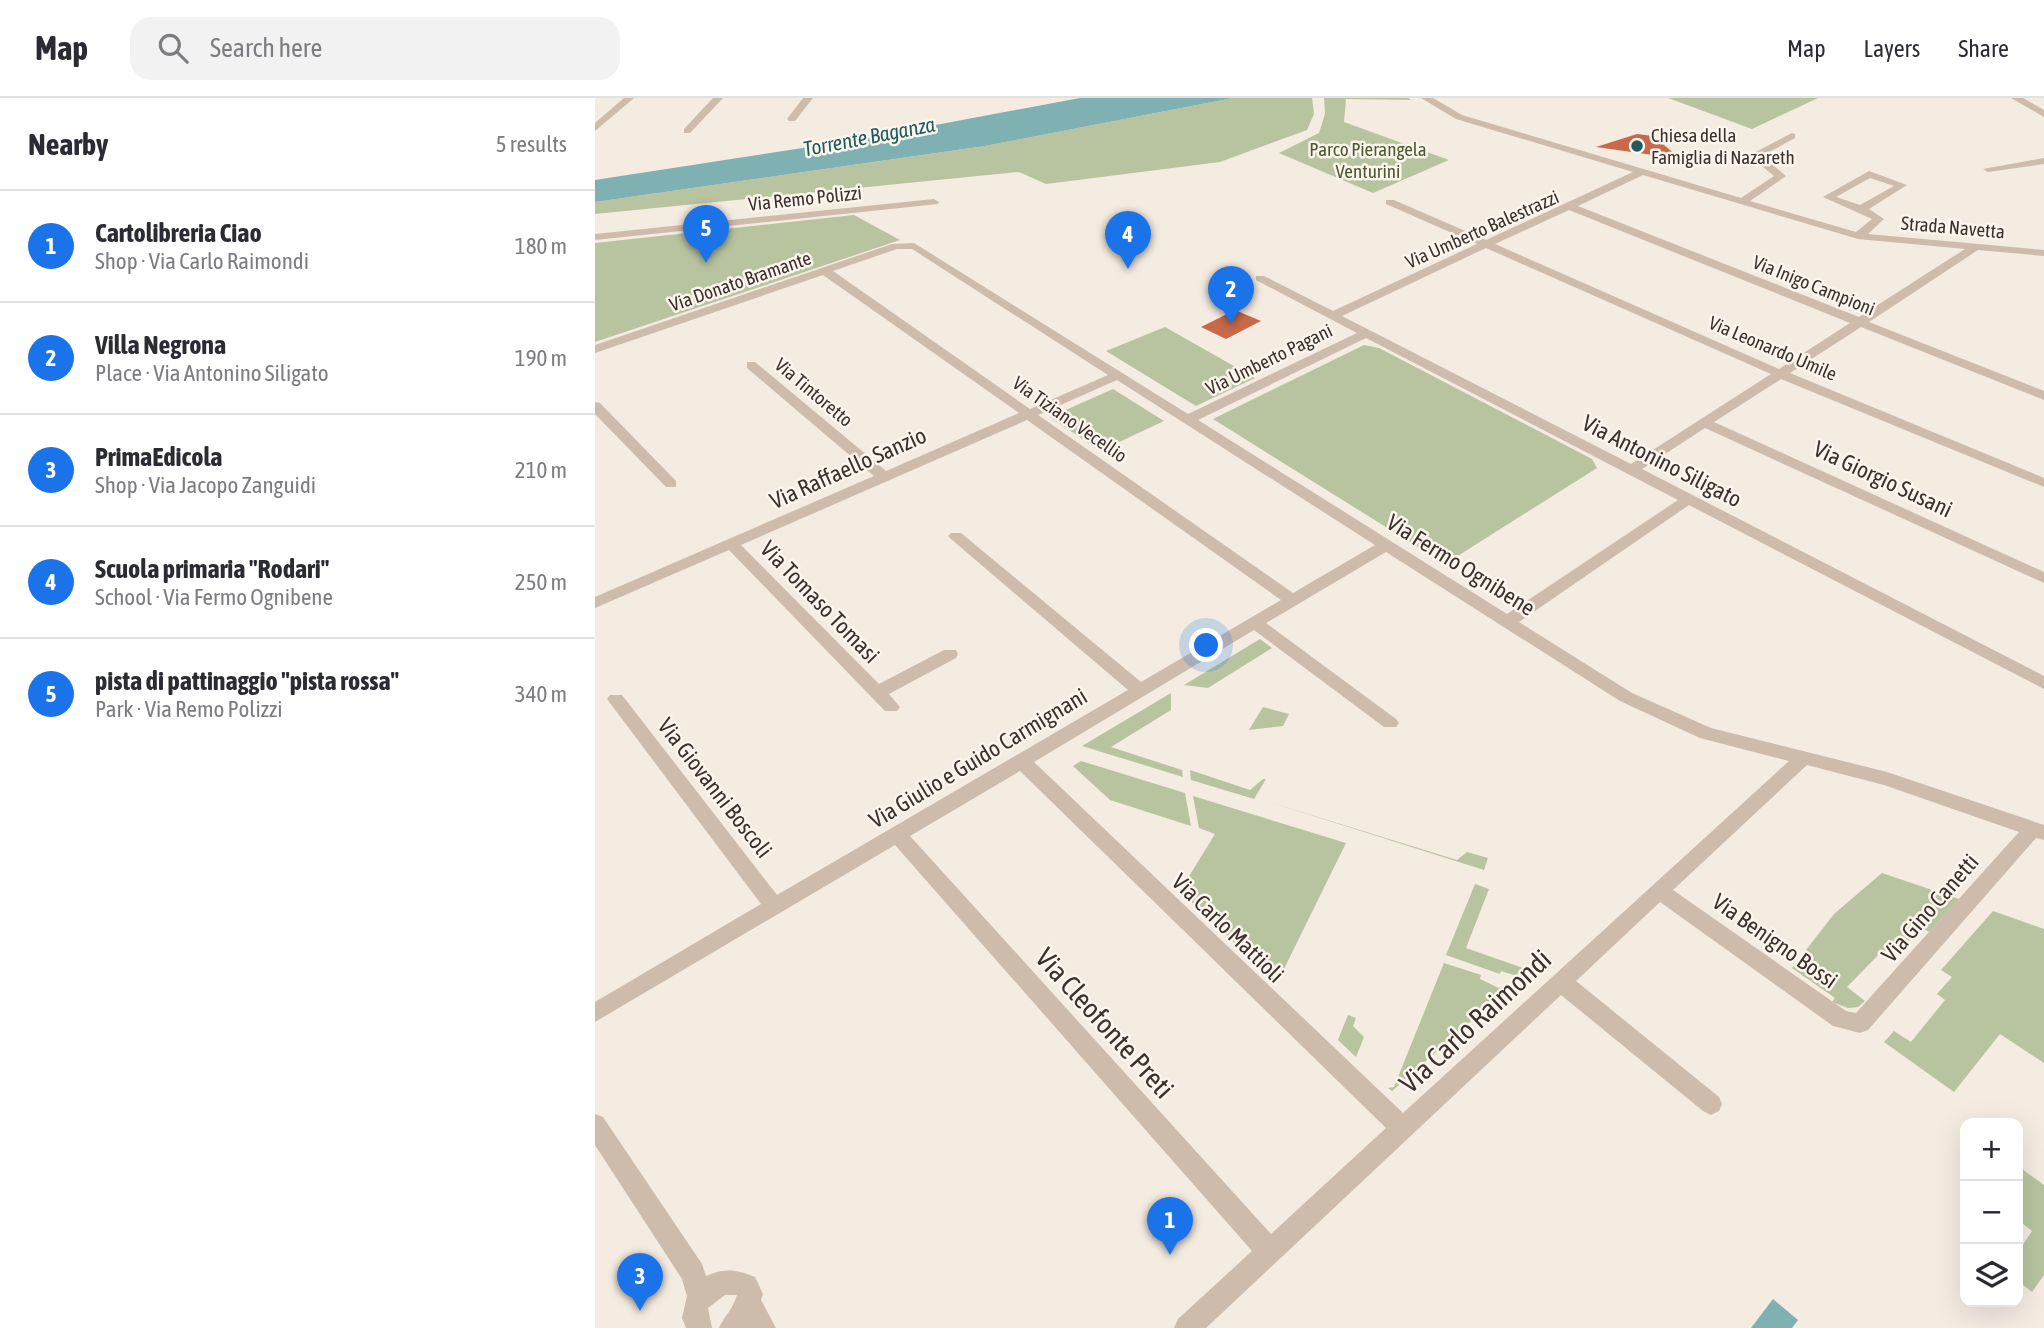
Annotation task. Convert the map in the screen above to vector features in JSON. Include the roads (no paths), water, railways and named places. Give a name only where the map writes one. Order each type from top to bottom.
[{"type":"street","points":[[595,128],[629,98]]},
{"type":"street","points":[[687,131],[718,98]]},
{"type":"street","points":[[792,119],[808,98]]},
{"type":"street","name":"Strada Navetta","points":[[1426,98],[1459,117],[1858,236],[2044,253]]},
{"type":"street","points":[[2015,98],[2044,114]]},
{"type":"street","points":[[1741,202],[1781,176],[1755,156],[1792,136]]},
{"type":"street","points":[[1987,169],[2044,161]]},
{"type":"street","name":"Via Umberto Balestrazzi","points":[[1334,315],[1642,172]]},
{"type":"street","name":"Strada Navetta","points":[[1858,236],[1879,219],[1828,197],[1870,174],[1902,184],[1861,209]]},
{"type":"street","name":"Via Remo Polizzi","points":[[595,237],[934,202]]},
{"type":"street","name":"Via Leonardo Umile","points":[[1390,202],[1781,374],[2044,483]]},
{"type":"street","name":"Via Inigo Campioni","points":[[1571,207],[2044,396]]},
{"type":"street","name":"Via Donato Bramante","points":[[595,349],[896,246]]},
{"type":"street","name":"Via Fermo Ognibene","points":[[896,246],[918,248],[1626,697],[1706,733],[1887,779],[2038,831]]},
{"type":"street","points":[[1630,471],[1974,248]]},
{"type":"street","name":"Via Tiziano Vecellio","points":[[824,270],[1292,600]]},
{"type":"street","name":"Via Antonino Siligato","points":[[1260,278],[2044,683]]},
{"type":"street","name":"Via Umberto Pagani","points":[[1188,419],[1366,333]]},
{"type":"street","name":"Via Tintoretto","points":[[751,365],[884,477]]},
{"type":"street","name":"Via Raffaello Sanzio","points":[[595,603],[1118,375]]},
{"type":"street","points":[[595,406],[671,484]]},
{"type":"street","points":[[595,427],[610,421]]},
{"type":"street","name":"Via Giorgio Susani","points":[[1703,422],[2044,578]]},
{"type":"street","points":[[1507,622],[1687,500]]},
{"type":"street","points":[[956,536],[1140,691]]},
{"type":"street","name":"Via Tomaso Tomasi","points":[[731,544],[891,707]]},
{"type":"street","name":"Via Giulio e Guido Carmignani","points":[[595,1013],[1386,545]]},
{"type":"street","points":[[1255,623],[1390,723]]},
{"type":"street","name":"Via Tomaso Tomasi","points":[[877,693],[950,654]]},
{"type":"street","name":"Via Giovanni Boscoli","points":[[616,699],[775,907]]},
{"type":"street","name":"Via Carlo Raimondi","points":[[1187,1328],[1804,757]]},
{"type":"street","name":"Via Carlo Mattioli","points":[[1020,761],[1403,1129]]},
{"type":"street","name":"Via Gino Canetti","points":[[1864,1020],[2038,831]]},
{"type":"street","name":"Via Cleofonte Preti","points":[[896,834],[1270,1252]]},
{"type":"street","name":"Via Benigno Bossi","points":[[1659,891],[1841,1019],[1854,1024],[1864,1020]]},
{"type":"street","points":[[1561,982],[1711,1104]]},
{"type":"street","points":[[595,1125],[698,1303],[728,1279],[746,1286],[750,1294],[749,1306],[742,1319],[732,1328]]},
{"type":"street","points":[[749,1306],[763,1328]]},
{"type":"water","name":"Torrente Baganza","points":[[1080,98],[1233,98],[985,146],[595,202],[595,180],[861,139]]},
{"type":"water","points":[[1773,1299],[1798,1320],[1792,1328],[1751,1328]]},
{"type":"place","name":"Chiesa della Famiglia di Nazareth","points":[[1637,146]]},
{"type":"place","name":"pista di pattinaggio \"pista rossa\"","points":[[706,263]]},
{"type":"place","name":"Scuola primaria \"Rodari\"","points":[[1128,269]]},
{"type":"place","name":"Villa Negrona","points":[[1231,324]]},
{"type":"place","name":"Cartolibreria Ciao","points":[[1170,1255]]},
{"type":"place","name":"PrimaEdicola","points":[[640,1311]]},
{"type":"park label","name":"Parco Pierangela Venturini","points":[[1368,160]]}]
